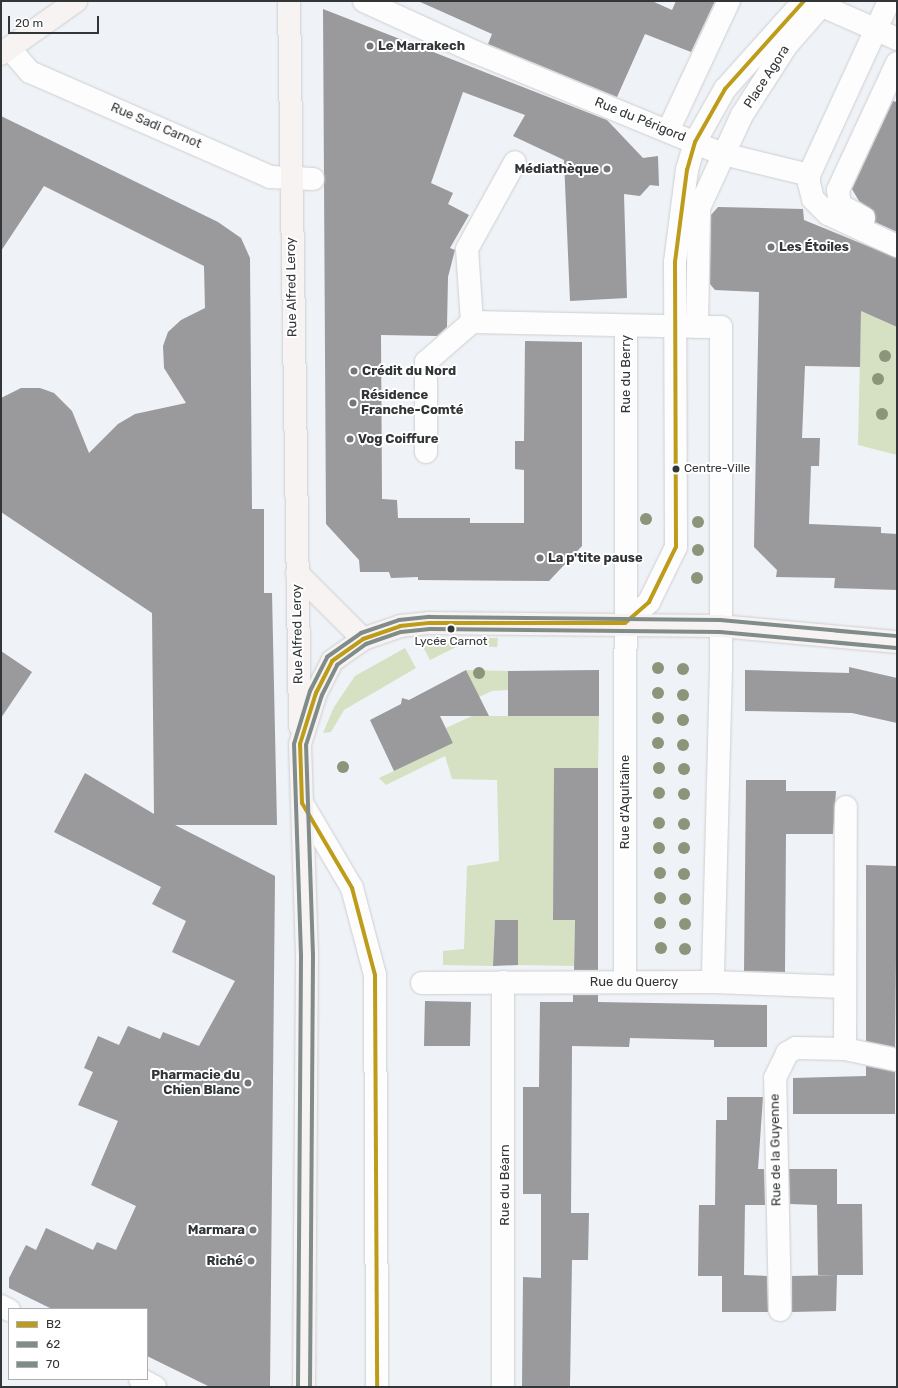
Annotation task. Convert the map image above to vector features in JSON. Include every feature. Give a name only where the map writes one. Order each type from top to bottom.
[{"type":"main road","points":[[5,51],[76,1]]},
{"type":"main road","name":"Rue Alfred Leroy","points":[[289,1],[300,744],[307,955],[304,1387]]},
{"type":"main road","name":"Rue Alfred Leroy","points":[[297,573],[363,639],[332,661],[316,693],[300,744]]},
{"type":"main road","points":[[363,639],[400,626],[430,622],[625,623],[720,626],[897,642]]},
{"type":"street","name":"Rue du Périgord","points":[[364,1],[475,52],[723,154],[809,175]]},
{"type":"street","points":[[668,131],[729,1]]},
{"type":"street","points":[[889,1],[809,175],[813,198],[828,214],[897,246]]},
{"type":"street","points":[[625,623],[649,602],[676,547],[676,240],[687,170],[695,142],[725,89],[812,3],[897,39]]},
{"type":"street","name":"Place Agora","points":[[696,327],[699,208],[742,115],[812,3]]},
{"type":"street","name":"Rue Sadi Carnot","points":[[5,51],[30,72],[270,177],[313,179]]},
{"type":"street","points":[[897,63],[837,195],[846,210],[897,232]]},
{"type":"street","points":[[472,322],[467,249],[516,162]]},
{"type":"street","points":[[426,452],[426,362],[472,322],[626,326]]},
{"type":"street","name":"Rue du Berry","points":[[625,623],[626,326],[721,327],[720,626]]},
{"type":"street","name":"Rue d'Aquitaine","points":[[625,623],[625,981]]},
{"type":"street","points":[[713,982],[720,626]]},
{"type":"street","points":[[302,803],[352,888],[375,975],[377,1387]]},
{"type":"street","points":[[845,1049],[846,807]]},
{"type":"street","name":"Rue du Quercy","points":[[422,983],[625,981],[713,982],[845,987]]},
{"type":"street","name":"Rue du Béarn","points":[[503,982],[503,1387]]},
{"type":"street","name":"Rue de la Guyenne","points":[[780,1310],[777,1068],[787,1053],[796,1048],[845,1049],[897,1060]]},
{"type":"street","points":[[142,1380],[155,1387]]},
{"type":"green space","points":[[861,311],[897,327],[897,455],[858,445]]},
{"type":"green space","points":[[458,638],[498,638],[497,647],[458,646],[430,660],[421,643]]},
{"type":"green space","points":[[405,648],[416,668],[344,710],[331,732],[323,733],[334,707],[355,676]]},
{"type":"green space","points":[[466,670],[508,671],[508,690],[492,691],[479,697]]},
{"type":"green space","points":[[485,710],[489,716],[599,716],[598,768],[555,768],[575,920],[574,966],[518,965],[518,920],[495,920],[493,966],[443,965],[443,951],[464,949],[467,866],[499,861],[497,780],[452,779],[445,756],[386,785],[379,778],[453,743],[446,728]]},
{"type":"building","points":[[418,1],[652,1],[672,10],[676,1],[715,1],[691,52],[645,34],[617,97],[488,44],[492,34]]},
{"type":"building","points":[[323,9],[607,120],[643,158],[658,156],[659,186],[650,185],[640,196],[624,194],[627,298],[570,301],[564,160],[513,136],[525,115],[463,92],[431,183],[453,193],[448,204],[469,215],[450,248],[455,250],[448,277],[447,327],[437,336],[381,335],[382,499],[397,500],[398,518],[470,518],[470,523],[524,523],[524,470],[515,469],[515,441],[524,441],[525,341],[582,342],[582,546],[549,581],[418,580],[418,577],[391,578],[389,572],[360,572],[359,560],[326,524]]},
{"type":"building","points":[[893,101],[897,102],[897,232],[875,222],[874,211],[859,201],[852,189]]},
{"type":"building","points":[[1,116],[218,222],[241,238],[250,258],[252,509],[264,509],[264,593],[272,593],[277,825],[175,825],[275,876],[270,1387],[210,1387],[148,1356],[148,1308],[50,1308],[9,1288],[9,1278],[26,1245],[36,1250],[46,1228],[93,1250],[97,1242],[116,1250],[136,1206],[91,1185],[118,1121],[78,1105],[93,1072],[84,1068],[98,1036],[119,1045],[128,1026],[160,1039],[163,1032],[199,1046],[235,981],[172,952],[186,921],[152,904],[161,887],[54,832],[85,773],[154,814],[152,613],[1,512],[1,398],[21,388],[40,388],[54,393],[72,411],[89,453],[118,424],[135,414],[186,403],[164,368],[163,346],[168,332],[181,320],[205,308],[204,266],[44,186],[1,251]]},
{"type":"building","points":[[718,207],[803,209],[804,220],[897,258],[897,327],[861,311],[860,367],[805,366],[802,438],[820,438],[819,466],[811,466],[809,524],[881,527],[881,533],[897,534],[897,590],[834,588],[835,578],[776,577],[777,570],[754,547],[759,292],[715,290],[710,284],[711,215]]},
{"type":"building","points":[[1,651],[32,672],[1,718]]},
{"type":"building","points":[[849,667],[897,678],[897,723],[852,713],[745,711],[745,670],[849,673]]},
{"type":"building","points":[[466,670],[489,716],[440,716],[453,743],[394,771],[370,720],[401,704],[402,698],[409,700]]},
{"type":"building","points":[[599,670],[599,716],[508,716],[508,671]]},
{"type":"building","points":[[554,768],[598,768],[598,970],[574,970],[575,920],[553,920]]},
{"type":"building","points":[[746,780],[786,780],[786,791],[836,791],[833,834],[786,834],[785,972],[744,971]]},
{"type":"building","points":[[866,865],[897,866],[895,1047],[866,1041]]},
{"type":"building","points":[[495,920],[518,920],[518,965],[493,966]]},
{"type":"building","points":[[573,995],[598,995],[598,1002],[767,1005],[767,1047],[714,1047],[714,1040],[630,1038],[629,1047],[572,1046],[571,1213],[589,1213],[588,1260],[572,1260],[570,1386],[522,1386],[523,1277],[541,1278],[541,1194],[523,1194],[523,1087],[539,1087],[540,1002],[573,1002]]},
{"type":"building","points":[[425,1001],[471,1002],[470,1046],[424,1046]]},
{"type":"building","points":[[866,1066],[895,1072],[895,1114],[793,1114],[793,1078],[866,1076]]},
{"type":"building","points":[[727,1097],[763,1097],[758,1169],[764,1169],[765,1205],[745,1205],[744,1275],[767,1276],[768,1312],[722,1312],[722,1276],[698,1276],[699,1205],[715,1205],[716,1120],[727,1120]]},
{"type":"building","points":[[789,1169],[837,1169],[837,1204],[862,1204],[863,1275],[818,1275],[817,1205],[790,1204]]},
{"type":"building","points":[[837,1275],[836,1311],[792,1312],[792,1276]]},
{"type":"transit line","name":"B2","points":[[625,623],[649,602],[676,547],[675,262],[687,170],[695,142],[725,89],[804,1]]},
{"type":"transit line","name":"70","points":[[298,1387],[301,955],[294,744],[310,691],[327,657],[361,633],[399,620],[430,617],[720,620],[897,636]]},
{"type":"transit line","name":"B2","points":[[302,803],[300,744],[316,693],[332,661],[363,639],[400,626],[430,623],[625,623]]},
{"type":"transit line","name":"62","points":[[310,1387],[313,955],[306,745],[322,695],[337,665],[366,644],[401,632],[430,629],[720,632],[896,648]]},
{"type":"transit line","name":"B2","points":[[302,803],[352,888],[375,975],[377,1387]]},
{"type":"place","name":"Le Marrakech","points":[[370,46]]},
{"type":"place","name":"Médiathèque","points":[[607,169]]},
{"type":"place","name":"Les Étoiles","points":[[771,247]]},
{"type":"place","name":"Crédit du Nord","points":[[354,371]]},
{"type":"place","name":"Résidence Franche-Comté","points":[[353,403]]},
{"type":"place","name":"Vog Coiffure","points":[[350,439]]},
{"type":"place","name":"Centre-Ville","points":[[676,469]]},
{"type":"place","name":"La p'tite pause","points":[[540,558]]},
{"type":"place","name":"Lycée Carnot","points":[[451,629]]},
{"type":"place","name":"Pharmacie du Chien Blanc","points":[[248,1083]]},
{"type":"place","name":"Marmara","points":[[253,1230]]},
{"type":"place","name":"Riché","points":[[251,1261]]}]
